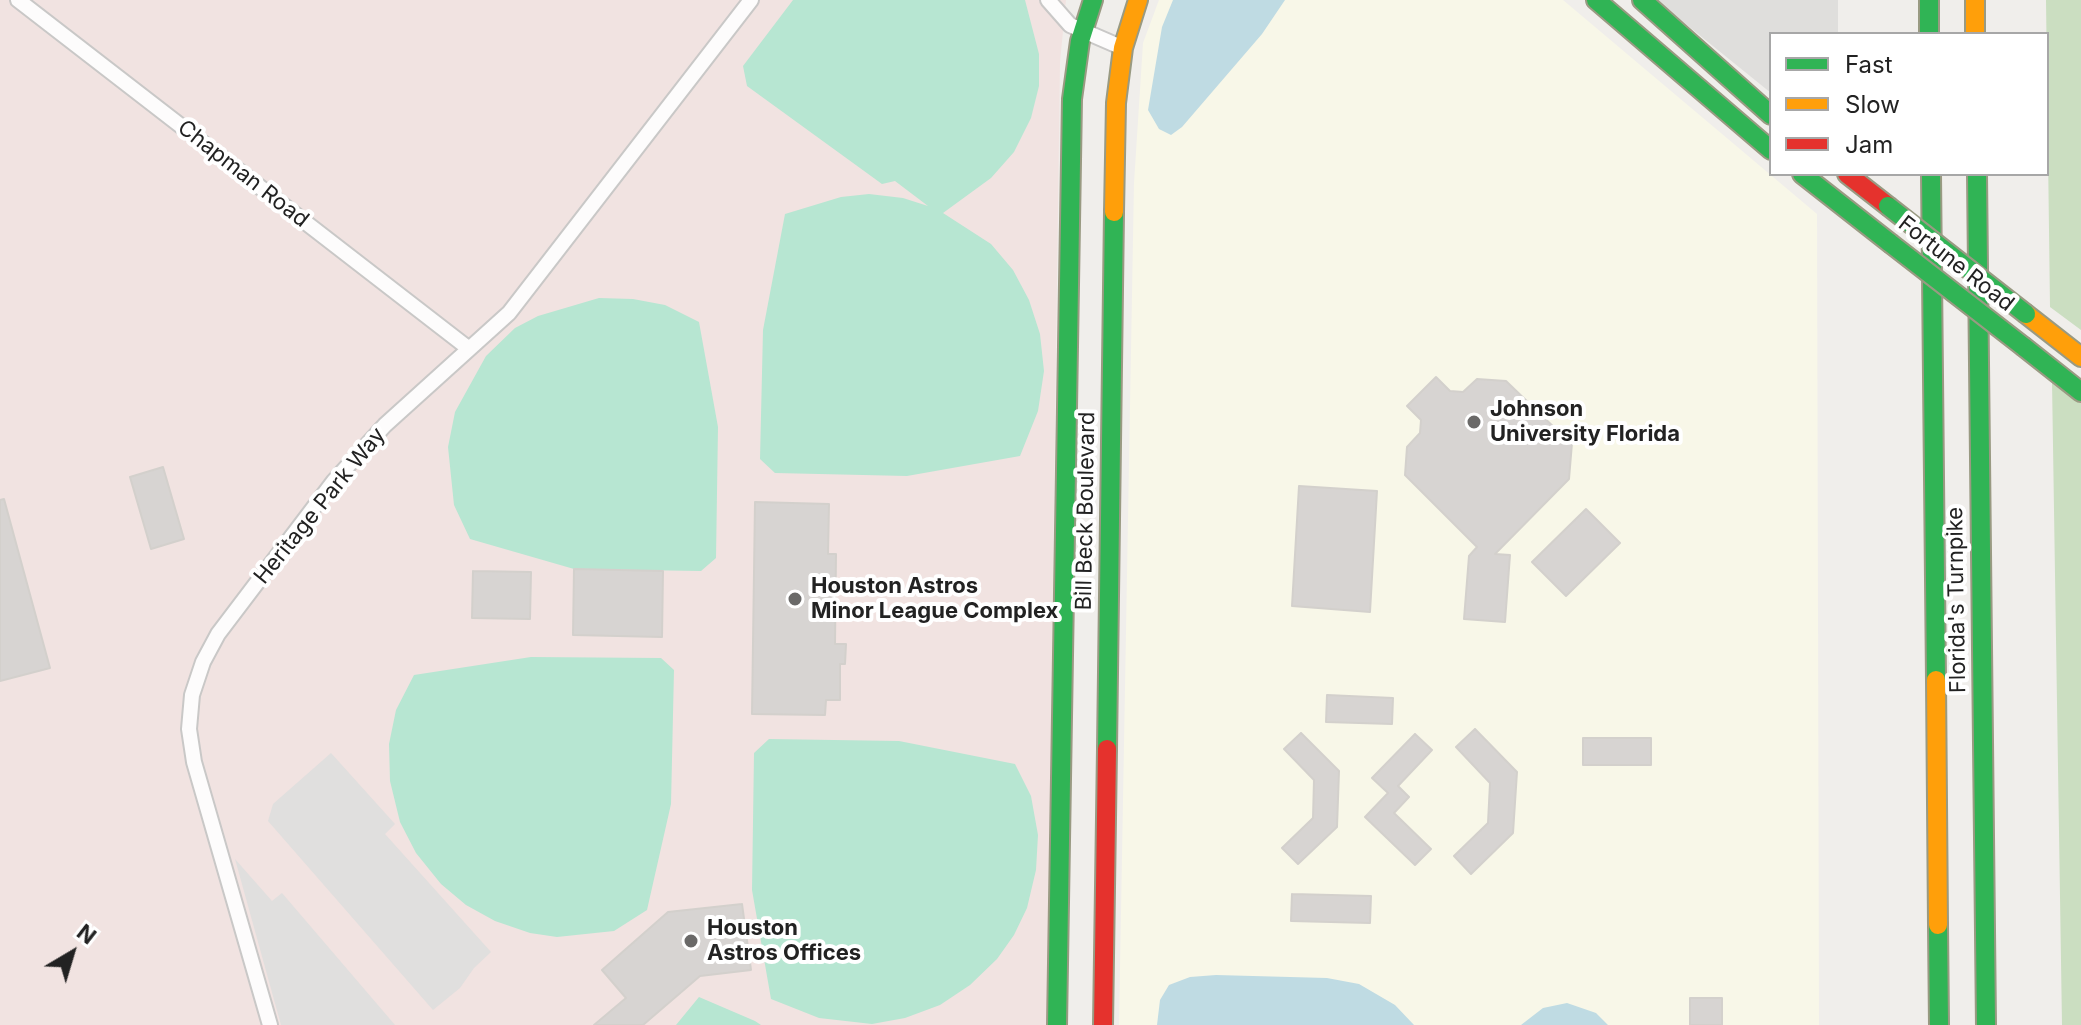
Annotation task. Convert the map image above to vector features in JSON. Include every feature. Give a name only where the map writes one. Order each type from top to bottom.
[{"type":"main road","name":"Bill Beck Boulevard","points":[[1057,1025],[1072,99],[1083,32],[1093,0]]},
{"type":"main road","name":"Bill Beck Boulevard","points":[[1103,1025],[1116,103],[1123,48],[1138,0]]},
{"type":"main road","points":[[1596,0],[1769,148]]},
{"type":"main road","points":[[1642,0],[1769,113]]},
{"type":"main road","points":[[1929,0],[1929,32]]},
{"type":"main road","points":[[1975,0],[1975,32]]},
{"type":"main road","name":"Fortune Road","points":[[1805,176],[2081,392]]},
{"type":"main road","name":"Fortune Road","points":[[1850,176],[2081,357]]},
{"type":"main road","name":"Florida's Turnpike","points":[[1931,176],[1939,1025]]},
{"type":"main road","name":"Florida's Turnpike","points":[[1977,176],[1986,1025]]},
{"type":"street","name":"Chapman Road","points":[[18,0],[468,348]]},
{"type":"street","name":"Heritage Park Way","points":[[270,1025],[194,762],[189,729],[192,695],[203,662],[218,634],[334,481],[385,425],[509,313],[751,0]]},
{"type":"street","points":[[1048,0],[1053,9],[1083,32],[1123,48]]},
{"type":"shaded area","points":[[0,0],[1066,0],[1060,62],[1047,1025],[0,1025]]},
{"type":"shaded area","name":"Johnson University Florida","points":[[1159,0],[1563,0],[1817,214],[1819,1025],[1119,1025],[1134,183],[1143,43]]},
{"type":"shaded area","points":[[1656,0],[1838,0],[1838,32],[1769,32],[1769,91]]},
{"type":"shaded area","points":[[331,753],[395,824],[385,834],[491,952],[474,968],[460,988],[433,1010],[268,821],[273,804]]},
{"type":"shaded area","points":[[235,859],[272,901],[282,893],[395,1025],[281,1025]]},
{"type":"green space","points":[[793,0],[1025,0],[1039,54],[1039,86],[1031,118],[1014,152],[991,178],[943,213],[991,244],[1013,270],[1029,300],[1040,334],[1044,371],[1038,411],[1020,456],[907,476],[775,473],[760,459],[763,330],[785,214],[841,197],[869,194],[903,198],[928,206],[895,181],[882,184],[747,86],[743,66]]},
{"type":"green space","points":[[2046,0],[2081,0],[2081,330],[2050,307],[2049,32],[2046,32]]},
{"type":"green space","points":[[599,298],[633,299],[665,305],[699,322],[718,427],[716,558],[701,571],[574,569],[470,539],[454,505],[448,447],[455,412],[486,356],[515,328],[538,316]]},
{"type":"green space","points":[[2052,381],[2081,403],[2081,1025],[2062,1025]]},
{"type":"green space","points":[[531,657],[661,658],[674,670],[671,804],[647,910],[614,931],[557,937],[530,933],[495,921],[466,905],[441,884],[416,853],[400,822],[390,781],[389,744],[396,710],[414,675]]},
{"type":"green space","points":[[769,739],[899,741],[1015,764],[1031,796],[1038,835],[1036,870],[1027,908],[1014,935],[997,959],[970,985],[940,1005],[905,1018],[872,1024],[819,1018],[771,999],[752,890],[754,753]]},
{"type":"green space","points":[[699,997],[755,1021],[761,1025],[676,1025]]},
{"type":"water","points":[[1173,0],[1285,0],[1262,34],[1182,127],[1171,135],[1159,129],[1148,110],[1162,27]]},
{"type":"water","points":[[1190,977],[1327,978],[1359,984],[1395,1005],[1414,1025],[1157,1025],[1160,1000],[1169,985]]},
{"type":"water","points":[[1567,1003],[1596,1013],[1608,1025],[1521,1025],[1543,1008]]},
{"type":"building","points":[[1436,377],[1450,391],[1463,392],[1477,379],[1506,381],[1561,434],[1560,442],[1572,443],[1569,479],[1495,554],[1510,555],[1505,622],[1464,619],[1469,556],[1477,547],[1405,475],[1407,447],[1420,433],[1421,420],[1407,406]]},
{"type":"building","points":[[163,467],[184,539],[151,549],[130,477]]},
{"type":"building","points":[[1299,486],[1377,491],[1370,612],[1292,606]]},
{"type":"building","points":[[4,499],[50,668],[0,681],[0,500]]},
{"type":"building","name":"Houston Astros Minor League Complex","points":[[755,502],[829,504],[828,554],[836,554],[835,644],[846,644],[845,664],[840,664],[840,700],[826,700],[825,715],[752,714]]},
{"type":"building","points":[[1586,509],[1620,543],[1566,596],[1532,562]]},
{"type":"building","points":[[574,569],[663,571],[662,637],[573,635]]},
{"type":"building","points":[[473,571],[531,572],[530,619],[472,618]]},
{"type":"building","points":[[1327,695],[1393,698],[1392,724],[1326,722]]},
{"type":"building","points":[[1475,729],[1517,772],[1513,833],[1471,874],[1454,856],[1488,823],[1490,783],[1456,747]]},
{"type":"building","points":[[1301,733],[1339,771],[1337,827],[1298,864],[1282,848],[1313,818],[1314,780],[1284,749]]},
{"type":"building","points":[[1415,734],[1432,750],[1398,786],[1409,797],[1394,813],[1431,849],[1415,865],[1365,817],[1388,793],[1372,778]]},
{"type":"building","points":[[1583,738],[1651,738],[1651,765],[1583,765]]},
{"type":"building","points":[[1292,894],[1371,896],[1370,923],[1291,921]]},
{"type":"building","name":"Houston Astros Offices","points":[[742,904],[751,970],[700,976],[643,1025],[594,1025],[626,998],[602,970],[668,912]]},
{"type":"building","points":[[1690,998],[1722,998],[1722,1025],[1690,1025]]},
{"type":"traffic: fast","points":[[1057,1025],[1072,99],[1080,41],[1093,0]]},
{"type":"traffic: fast","points":[[1596,0],[1769,148]]},
{"type":"traffic: fast","points":[[1642,0],[1769,113]]},
{"type":"traffic: fast","points":[[1929,0],[1929,32]]},
{"type":"traffic: fast","points":[[1805,176],[1890,243]]},
{"type":"traffic: fast","points":[[1931,176],[1936,680]]},
{"type":"traffic: fast","points":[[1977,176],[1986,1025]]},
{"type":"traffic: fast","points":[[1888,206],[2026,314]]},
{"type":"traffic: fast","points":[[1107,749],[1114,212]]},
{"type":"traffic: fast","points":[[1890,243],[2024,347]]},
{"type":"traffic: fast","points":[[2024,347],[2081,392]]},
{"type":"traffic: fast","points":[[1938,925],[1939,1025]]},
{"type":"traffic: slow","points":[[1114,212],[1116,103],[1123,48],[1138,0]]},
{"type":"traffic: slow","points":[[1975,0],[1975,32]]},
{"type":"traffic: slow","points":[[2026,314],[2081,357]]},
{"type":"traffic: slow","points":[[1936,680],[1938,925]]},
{"type":"traffic: jam","points":[[1850,176],[1888,206]]},
{"type":"traffic: jam","points":[[1103,1025],[1107,749]]},
{"type":"place","name":"Johnson University Florida","points":[[1474,422]]},
{"type":"place","name":"Houston Astros Minor League Complex","points":[[795,599]]},
{"type":"place","name":"Houston Astros Offices","points":[[691,941]]}]
